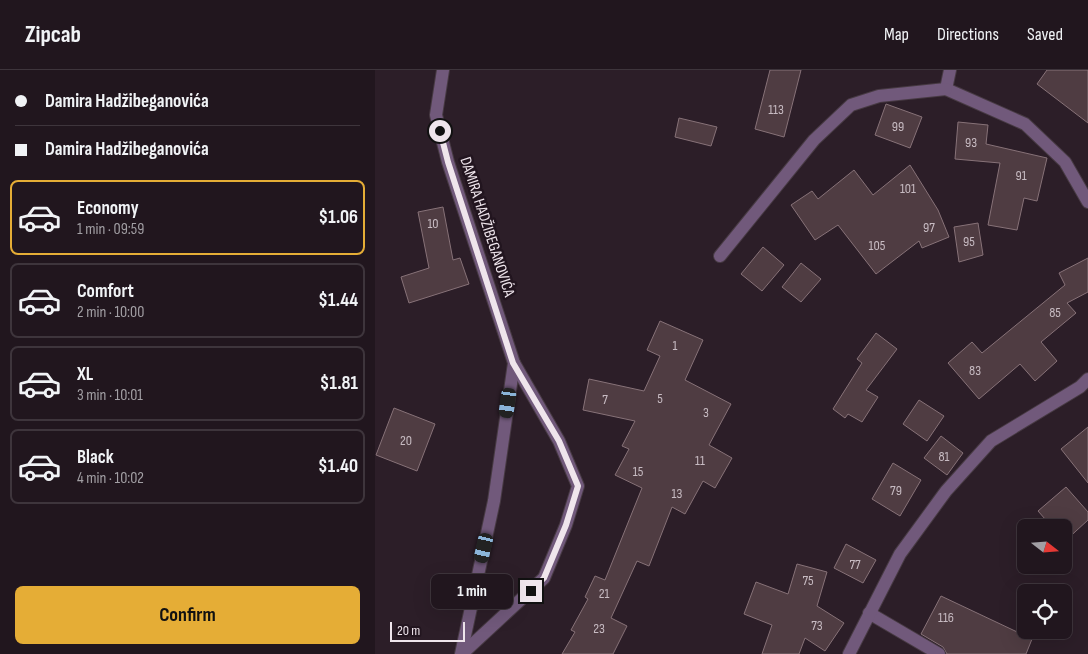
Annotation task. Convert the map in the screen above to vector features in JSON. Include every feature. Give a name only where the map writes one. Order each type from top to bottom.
[{"type":"street","name":"DAMIRA HADŽIBEGANOVIĆA","points":[[443,70],[436,116],[448,162],[513,363],[559,441],[578,486],[566,525],[544,578],[462,654]]},
{"type":"street","points":[[947,89],[950,70]]},
{"type":"street","points":[[720,256],[814,140],[851,106],[879,96],[947,89],[1025,124],[1065,162],[1088,202]]},
{"type":"street","name":"DAMIRA HADŽIBEGANOVIĆA","points":[[462,654],[495,501],[513,363]]},
{"type":"street","points":[[849,654],[900,554],[946,492],[991,441],[1080,387],[1088,379]]},
{"type":"street","points":[[869,614],[939,654]]},
{"type":"building","points":[[770,70],[801,70],[784,137],[755,129]]},
{"type":"building","points":[[1047,70],[1088,70],[1088,123],[1037,84]]},
{"type":"building","points":[[886,104],[922,117],[910,148],[875,135]]},
{"type":"building","points":[[679,118],[717,127],[711,146],[675,137]]},
{"type":"building","points":[[958,122],[988,125],[986,144],[1047,158],[1037,201],[1024,198],[1017,230],[988,225],[1000,163],[955,159]]},
{"type":"building","points":[[910,165],[938,210],[949,237],[922,248],[919,241],[876,274],[838,225],[815,240],[791,205],[812,191],[818,199],[854,170],[873,195]]},
{"type":"building","points":[[443,207],[453,260],[460,258],[469,284],[409,303],[401,277],[429,268],[418,212]]},
{"type":"building","points":[[978,223],[983,255],[959,262],[954,227]]},
{"type":"building","points":[[763,247],[784,265],[762,291],[741,274]]},
{"type":"building","points":[[1088,258],[1088,292],[1067,303],[1076,313],[1041,342],[1057,361],[1035,381],[1020,364],[979,399],[948,363],[972,342],[982,353],[1065,285],[1059,273]]},
{"type":"building","points":[[801,263],[821,279],[801,302],[782,287]]},
{"type":"building","points":[[660,321],[703,340],[685,380],[731,404],[709,445],[732,458],[715,488],[703,481],[685,514],[672,507],[649,566],[637,561],[611,618],[627,626],[613,654],[562,654],[575,632],[571,630],[588,599],[585,597],[595,576],[605,580],[642,488],[615,475],[629,449],[622,446],[635,421],[583,410],[589,379],[644,391],[660,356],[647,350]]},
{"type":"building","points":[[876,333],[897,349],[866,390],[878,397],[862,422],[848,414],[845,418],[833,409],[862,363],[857,359]]},
{"type":"building","points":[[919,400],[944,416],[927,441],[903,424]]},
{"type":"building","points":[[394,408],[435,424],[417,471],[376,455]]},
{"type":"building","points":[[1088,427],[1088,483],[1061,449]]},
{"type":"building","points":[[941,436],[963,453],[947,475],[924,458]]},
{"type":"building","points":[[893,463],[921,480],[900,516],[872,499]]},
{"type":"building","points":[[1066,487],[1088,512],[1088,520],[1073,534],[1073,519],[1045,519],[1038,511]]},
{"type":"building","points":[[846,544],[876,560],[863,583],[834,568]]},
{"type":"building","points":[[797,564],[827,572],[817,606],[844,623],[825,651],[805,638],[799,654],[762,654],[772,625],[744,614],[756,582],[788,594]]},
{"type":"building","points":[[941,596],[1017,632],[1017,639],[1032,639],[1026,654],[947,654],[943,647],[921,634]]},
{"type":"route","points":[[440,131],[448,162],[513,363],[559,441],[578,486],[566,525],[544,578],[531,591]]}]
